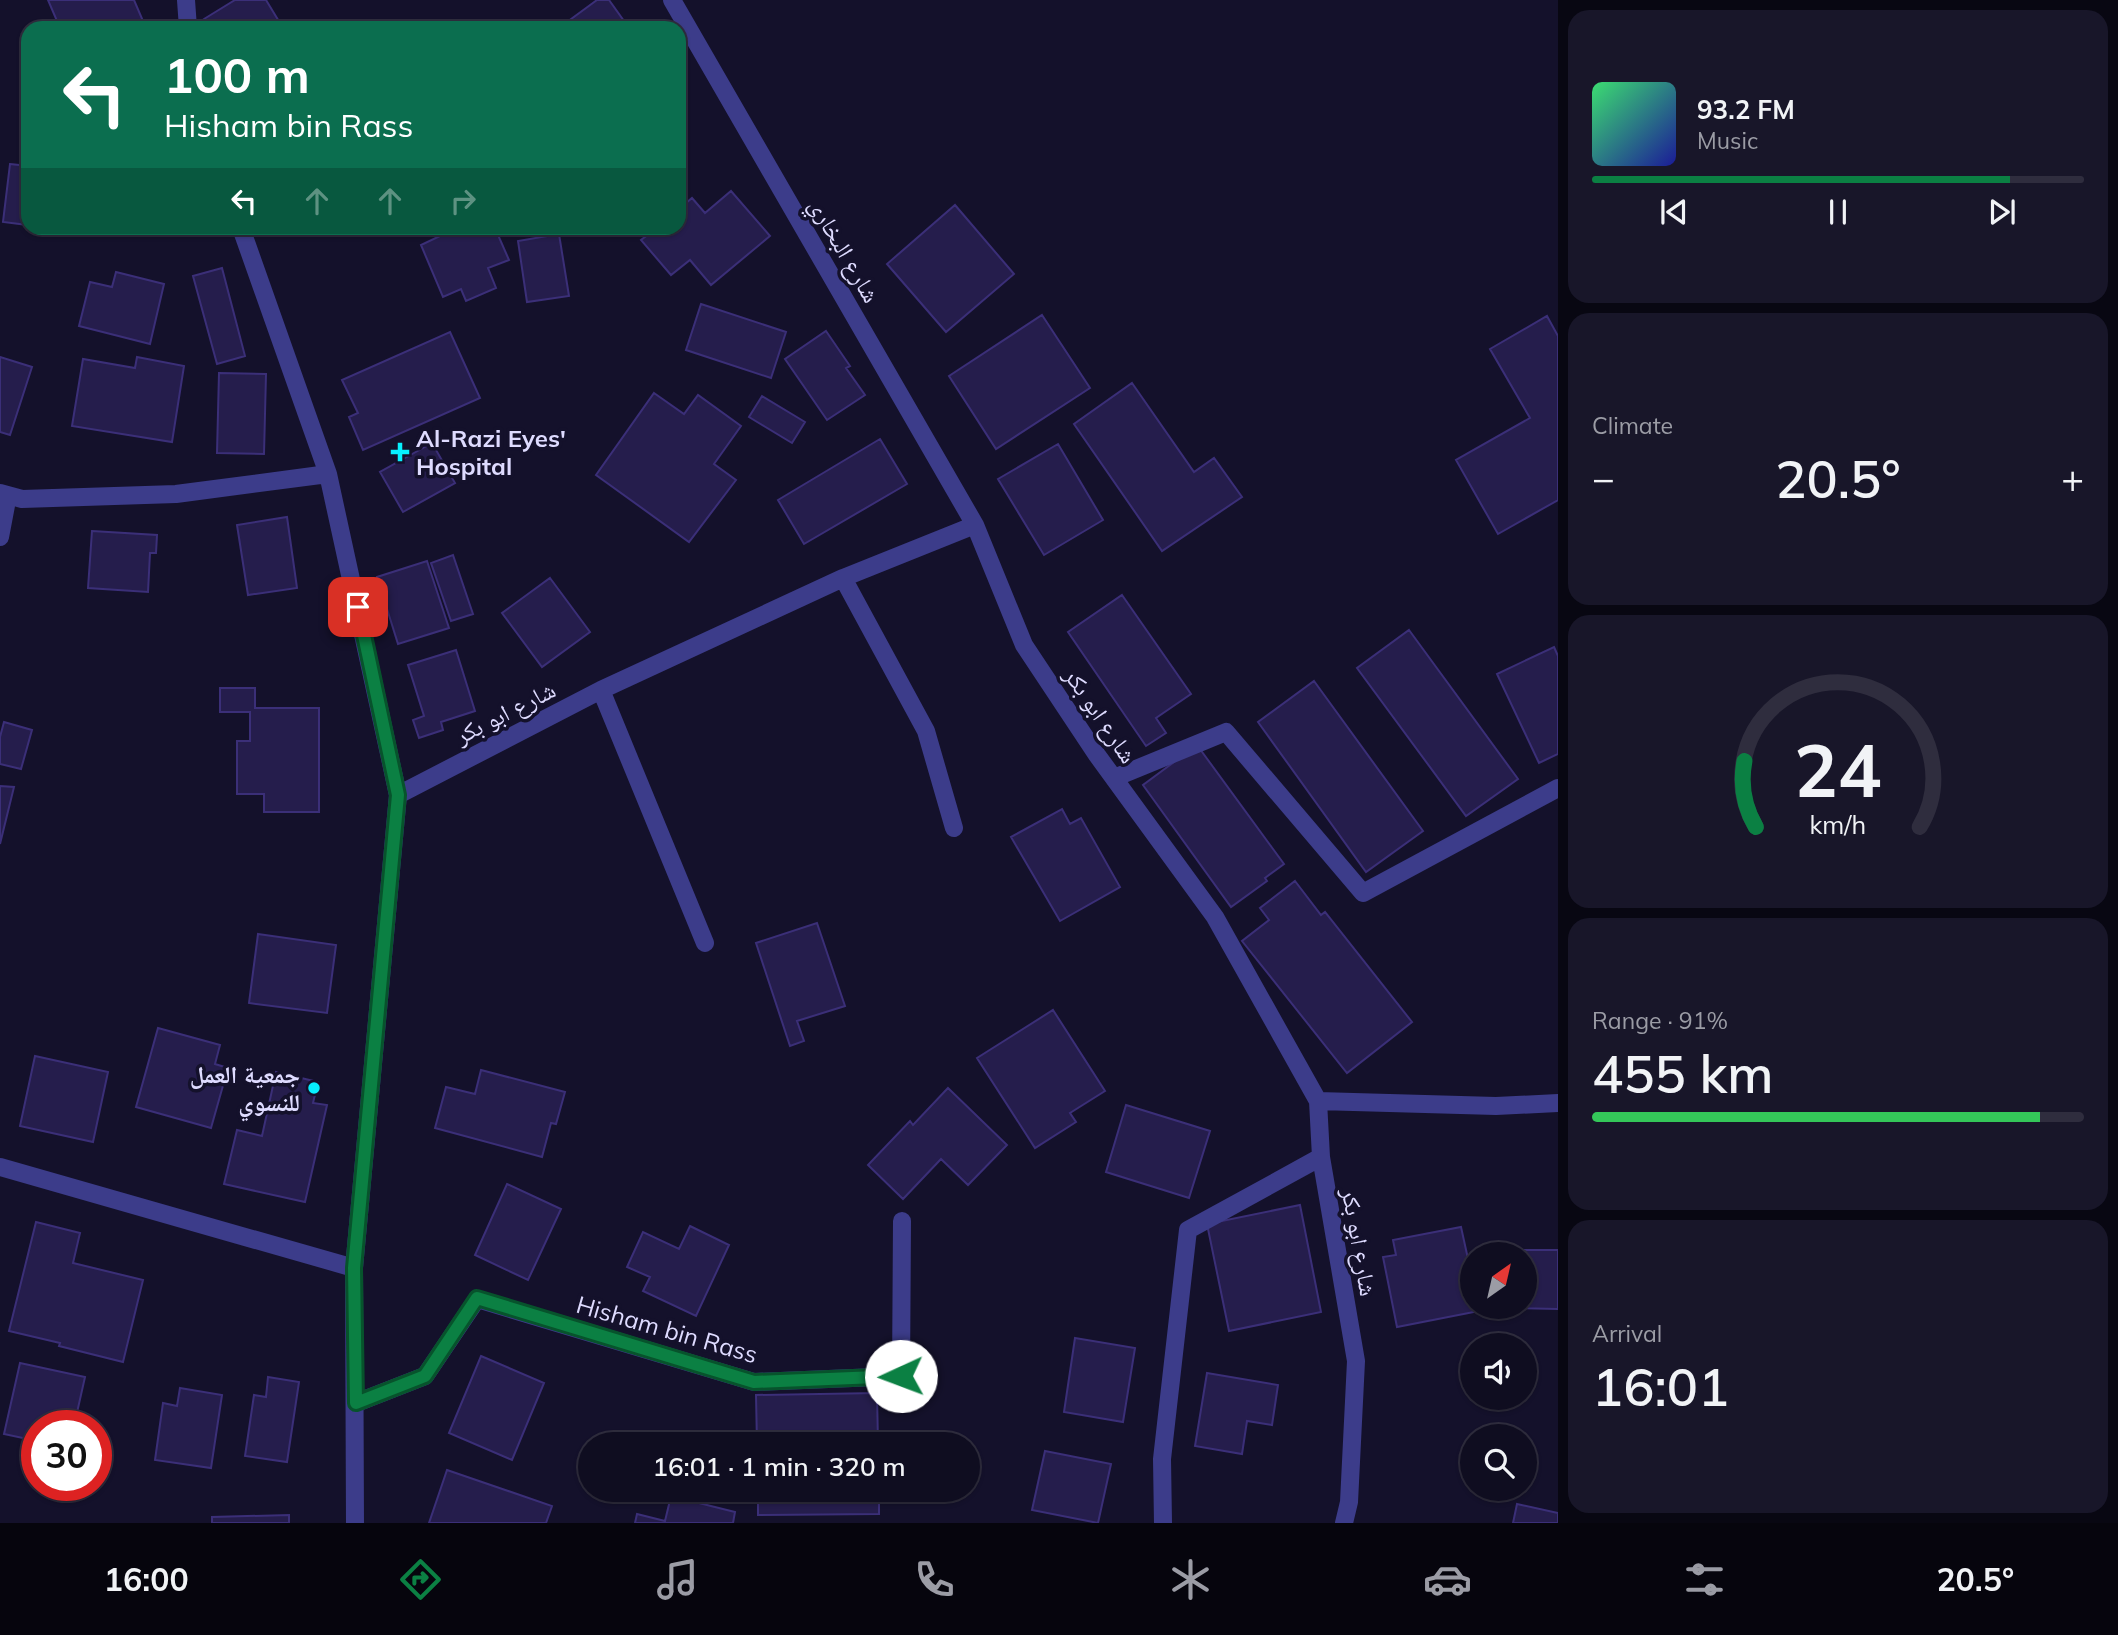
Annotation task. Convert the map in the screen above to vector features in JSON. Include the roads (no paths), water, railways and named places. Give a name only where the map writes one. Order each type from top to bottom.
[{"type":"street","points":[[186,0],[188,21]]},
{"type":"street","name":"شارع البخاري","points":[[672,0],[684,21]]},
{"type":"street","name":"شارع البخاري","points":[[686,24],[975,525]]},
{"type":"street","points":[[244,235],[328,474],[398,795],[354,1268],[355,1523]]},
{"type":"street","points":[[0,537],[4,494],[22,499],[176,494],[328,474]]},
{"type":"street","name":"شارع ابو بكر","points":[[398,795],[601,690],[843,578],[975,525],[1024,645],[1114,778],[1215,917],[1318,1101],[1321,1157],[1356,1361],[1349,1502],[1343,1523]]},
{"type":"street","points":[[843,578],[926,731],[954,828]]},
{"type":"street","points":[[601,690],[705,943]]},
{"type":"street","points":[[1114,778],[1226,732],[1363,892],[1558,788]]},
{"type":"street","points":[[1318,1101],[1496,1105],[1558,1103]]},
{"type":"street","points":[[1163,1523],[1162,1459],[1188,1230],[1321,1157]]},
{"type":"street","points":[[0,1167],[354,1268]]},
{"type":"street","name":"Hisham bin Rass","points":[[356,1403],[425,1376],[477,1298],[754,1382],[901,1376],[902,1221]]},
{"type":"place","name":"Al-Razi Eyes' Hospital","points":[[400,452]]},
{"type":"place","name":"جمعية العمل للنسوي","points":[[314,1088]]}]
